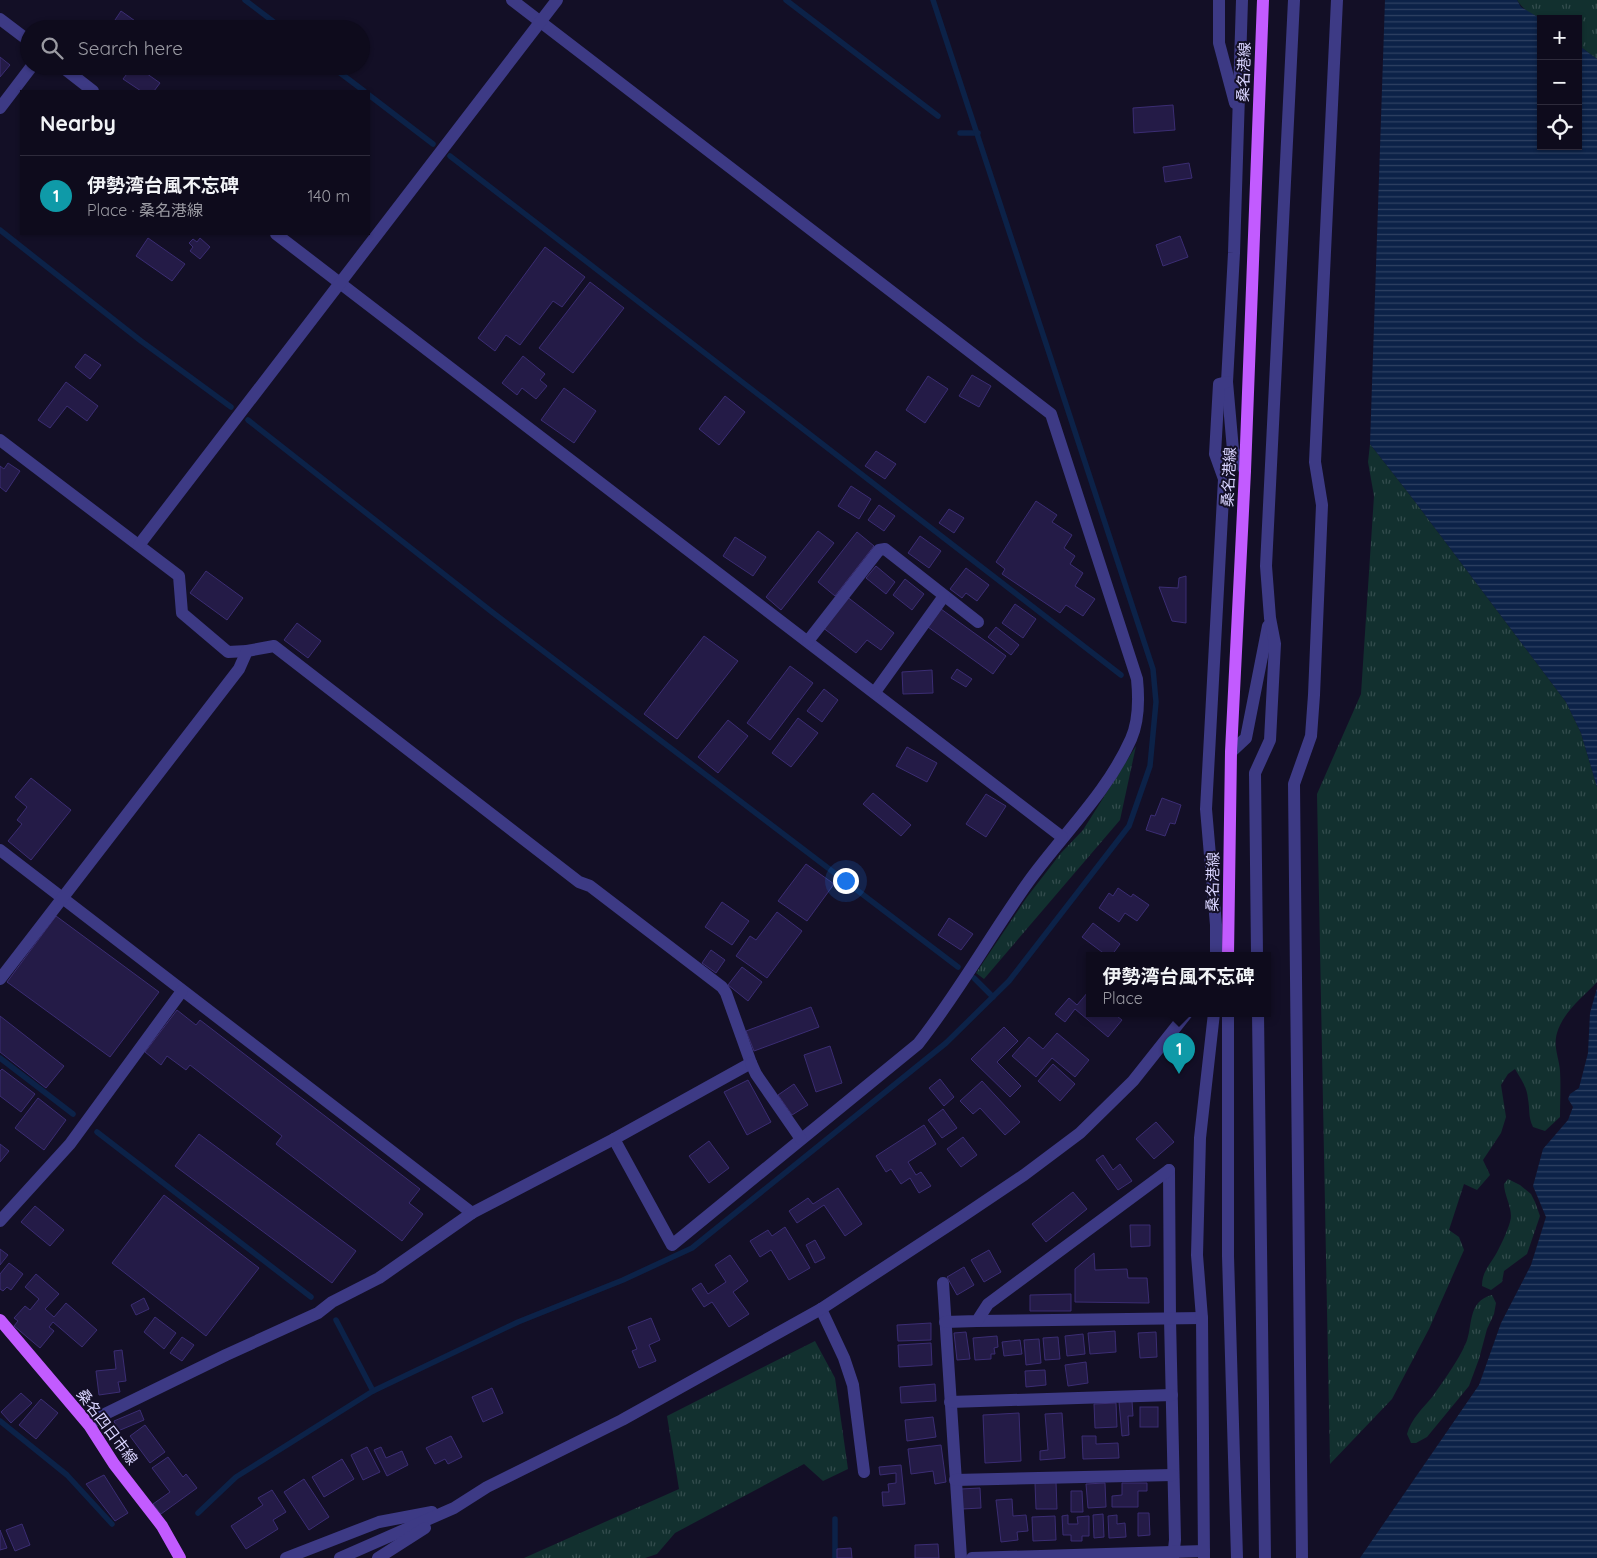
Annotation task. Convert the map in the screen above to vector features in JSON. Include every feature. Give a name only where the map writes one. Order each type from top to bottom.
[{"type":"main road","name":"桑名港線","points":[[1228,952],[1231,752],[1246,471],[1263,0]]},
{"type":"main road","name":"桑名四日市線","points":[[0,1320],[89,1425],[114,1464],[162,1526],[180,1556]]},
{"type":"street","points":[[512,0],[1051,414],[1137,680],[1139,698],[1132,737],[1119,764],[1076,823],[1062,837],[1029,881],[943,1012],[918,1044],[672,1245],[614,1139]]},
{"type":"street","points":[[140,545],[557,0]]},
{"type":"street","points":[[1219,0],[1219,43],[1239,119]]},
{"type":"street","points":[[1242,0],[1234,253],[1227,382],[1233,450],[1246,471]]},
{"type":"street","points":[[1257,952],[1255,773],[1270,740],[1275,644],[1270,618],[1266,566],[1294,0]]},
{"type":"street","points":[[1302,1558],[1294,784],[1310,736],[1314,695],[1322,505],[1314,462],[1337,0]]},
{"type":"street","points":[[0,19],[20,34]]},
{"type":"street","points":[[0,108],[25,75]]},
{"type":"street","points":[[73,75],[92,90]]},
{"type":"street","points":[[277,235],[1062,837]]},
{"type":"street","points":[[1216,952],[1216,925],[1206,809],[1224,479],[1215,454],[1219,384],[1227,382]]},
{"type":"street","points":[[0,440],[140,545],[178,576],[182,613],[228,652],[274,646],[578,882],[590,886],[722,987],[726,993],[756,1074],[802,1139]]},
{"type":"street","points":[[808,641],[879,550],[885,549],[978,622]]},
{"type":"street","points":[[875,692],[944,596]]},
{"type":"street","points":[[1231,752],[1246,738],[1270,618]]},
{"type":"street","points":[[0,979],[239,669],[247,651]]},
{"type":"street","points":[[0,850],[472,1213]]},
{"type":"street","points":[[0,1221],[70,1144],[182,991]]},
{"type":"street","points":[[378,1558],[487,1487],[622,1420],[821,1309],[984,1202],[1080,1133],[1134,1081],[1184,1017]]},
{"type":"street","points":[[972,1558],[1204,1555],[1202,1318],[1196,1255],[1200,1138],[1214,1017]]},
{"type":"street","points":[[1228,1017],[1228,1256],[1237,1558]]},
{"type":"street","points":[[1258,1017],[1265,1558]]},
{"type":"street","points":[[89,1425],[120,1406],[318,1313],[332,1302],[379,1278],[472,1213],[614,1139],[751,1063]]},
{"type":"street","points":[[977,1322],[988,1304],[1169,1170],[1174,1555]]},
{"type":"street","points":[[943,1283],[961,1558]]},
{"type":"street","points":[[821,1309],[844,1358],[852,1385],[864,1472]]},
{"type":"street","points":[[945,1322],[1202,1318]]},
{"type":"street","points":[[950,1402],[1172,1395]]},
{"type":"street","points":[[955,1480],[1173,1475]]},
{"type":"street","points":[[286,1558],[379,1522],[454,1508]]},
{"type":"street","points":[[340,1558],[454,1508]]},
{"type":"green space","points":[[1517,0],[1597,0],[1597,59],[1582,48],[1582,15],[1537,16],[1529,13]]},
{"type":"green space","points":[[1370,444],[1566,702],[1581,733],[1597,787],[1597,982],[1564,1018],[1557,1033],[1560,1117],[1545,1131],[1533,1127],[1526,1091],[1515,1069],[1508,1074],[1501,1085],[1506,1117],[1501,1133],[1483,1160],[1490,1175],[1477,1190],[1464,1184],[1449,1230],[1459,1237],[1464,1250],[1429,1329],[1392,1399],[1330,1464],[1317,794],[1361,694],[1374,496],[1368,462]]},
{"type":"green space","points":[[1136,746],[1120,820],[984,979],[976,973],[1027,897],[1061,853],[1083,830]]},
{"type":"green space","points":[[1508,1179],[1520,1185],[1531,1194],[1540,1216],[1527,1254],[1504,1271],[1502,1282],[1491,1290],[1482,1286],[1482,1281],[1500,1247],[1510,1222],[1511,1213],[1504,1184]]},
{"type":"green space","points":[[1492,1295],[1496,1303],[1494,1314],[1487,1329],[1469,1386],[1427,1437],[1416,1443],[1411,1443],[1407,1434],[1411,1423],[1433,1396],[1459,1357],[1466,1343],[1472,1315],[1478,1303]]},
{"type":"green space","points":[[815,1341],[835,1378],[848,1469],[823,1481],[804,1464],[675,1533],[657,1554],[645,1558],[524,1558],[679,1489],[667,1416]]},
{"type":"water","points":[[1385,0],[1517,0],[1521,7],[1537,17],[1537,150],[1582,150],[1582,48],[1597,59],[1597,787],[1581,733],[1566,702],[1370,444]]},
{"type":"water","points":[[1597,988],[1597,1558],[1360,1558],[1479,1385],[1501,1323],[1531,1265],[1546,1217],[1533,1186],[1543,1149],[1568,1120],[1573,1107],[1568,1099],[1570,1094],[1579,1088],[1588,1053],[1590,1013]]},
{"type":"building","points":[[121,11],[134,20],[115,20]]},
{"type":"building","points":[[0,57],[10,65],[0,77]]},
{"type":"building","points":[[126,75],[149,75],[160,83],[155,90],[140,90],[123,79]]},
{"type":"building","points":[[1173,105],[1175,130],[1134,133],[1133,108]]},
{"type":"building","points":[[1189,163],[1192,178],[1165,182],[1163,167]]},
{"type":"building","points":[[1180,236],[1188,257],[1163,266],[1156,245]]},
{"type":"building","points":[[148,238],[185,264],[172,281],[136,256]]},
{"type":"building","points":[[200,238],[210,247],[200,259],[190,251],[193,247],[189,243],[193,239],[197,242]]},
{"type":"building","points":[[545,247],[585,277],[562,307],[553,301],[520,345],[506,335],[495,351],[478,338]]},
{"type":"building","points":[[590,282],[624,308],[573,373],[539,348]]},
{"type":"building","points":[[85,354],[101,365],[90,379],[75,367]]},
{"type":"building","points":[[523,356],[545,374],[540,380],[547,386],[536,399],[522,388],[517,395],[502,383]]},
{"type":"building","points":[[972,375],[991,386],[979,407],[959,396]]},
{"type":"building","points":[[928,376],[948,389],[925,423],[906,410]]},
{"type":"building","points":[[66,382],[98,406],[87,421],[67,406],[50,428],[38,420]]},
{"type":"building","points":[[564,388],[596,411],[574,443],[541,420]]},
{"type":"building","points":[[725,396],[745,412],[719,445],[699,429]]},
{"type":"building","points":[[876,451],[896,464],[885,479],[865,466]]},
{"type":"building","points":[[8,463],[20,471],[6,492],[0,487],[0,466],[4,469]]},
{"type":"building","points":[[851,486],[871,499],[859,519],[838,506]]},
{"type":"building","points":[[1036,501],[1057,515],[1052,522],[1072,535],[1064,548],[1075,556],[1070,564],[1083,573],[1075,586],[1095,599],[1083,616],[1066,605],[1060,613],[1002,574],[1005,569],[996,562]]},
{"type":"building","points":[[879,505],[895,516],[884,531],[868,520]]},
{"type":"building","points":[[949,509],[964,518],[954,533],[939,523]]},
{"type":"building","points":[[818,531],[834,543],[781,610],[766,597]]},
{"type":"building","points":[[857,532],[874,546],[835,596],[818,582]]},
{"type":"building","points":[[920,536],[941,551],[929,568],[908,553]]},
{"type":"building","points":[[735,537],[766,557],[753,576],[723,556]]},
{"type":"building","points":[[876,566],[895,582],[886,594],[866,578]]},
{"type":"building","points":[[966,568],[989,585],[977,601],[966,593],[962,598],[950,589]]},
{"type":"building","points":[[206,571],[243,598],[227,620],[190,593]]},
{"type":"building","points":[[1186,576],[1186,623],[1172,621],[1159,587],[1178,588],[1179,578]]},
{"type":"building","points":[[905,579],[924,594],[912,610],[893,595]]},
{"type":"building","points":[[846,596],[894,633],[881,650],[867,640],[856,653],[822,627]]},
{"type":"building","points":[[1015,604],[1036,619],[1023,638],[1002,623]]},
{"type":"building","points":[[941,609],[1006,656],[993,674],[928,627]]},
{"type":"building","points":[[297,623],[321,641],[308,658],[284,640]]},
{"type":"building","points":[[996,627],[1019,645],[1011,655],[988,637]]},
{"type":"building","points":[[704,636],[738,661],[677,739],[644,714]]},
{"type":"building","points":[[790,666],[813,683],[770,740],[747,723]]},
{"type":"building","points":[[957,669],[972,679],[966,687],[951,678]]},
{"type":"building","points":[[932,670],[933,693],[903,694],[902,672]]},
{"type":"building","points":[[824,689],[838,700],[822,722],[807,711]]},
{"type":"building","points":[[798,718],[818,733],[791,767],[772,753]]},
{"type":"building","points":[[728,720],[748,736],[718,773],[698,757]]},
{"type":"building","points":[[907,747],[937,763],[927,782],[896,766]]},
{"type":"building","points":[[31,778],[71,810],[31,860],[8,841],[22,824],[17,820],[27,807],[15,797]]},
{"type":"building","points":[[873,793],[911,825],[901,836],[863,804]]},
{"type":"building","points":[[986,794],[1006,806],[986,837],[966,824]]},
{"type":"building","points":[[1162,798],[1181,805],[1175,824],[1170,823],[1165,836],[1146,830],[1151,815],[1155,816]]},
{"type":"building","points":[[806,864],[834,884],[807,921],[778,901]]},
{"type":"building","points":[[1118,888],[1131,897],[1133,894],[1149,905],[1137,921],[1125,913],[1119,922],[1099,908],[1109,893],[1113,896]]},
{"type":"building","points":[[722,902],[749,921],[732,945],[705,927]]},
{"type":"building","points":[[777,912],[802,931],[767,978],[736,956],[750,936],[756,940]]},
{"type":"building","points":[[56,916],[159,992],[110,1057],[7,982]]},
{"type":"building","points":[[949,918],[973,934],[961,950],[938,935]]},
{"type":"building","points":[[1093,923],[1120,944],[1114,952],[1102,952],[1082,937]]},
{"type":"building","points":[[711,950],[725,960],[716,973],[702,963]]},
{"type":"building","points":[[742,967],[762,982],[748,1001],[728,985]]},
{"type":"building","points":[[1086,994],[1086,1017],[1118,1017],[1122,1020],[1108,1037],[1075,1009],[1065,1022],[1055,1014],[1069,998],[1077,1005]]},
{"type":"building","points":[[811,1007],[819,1027],[754,1051],[746,1031]]},
{"type":"building","points":[[177,1010],[196,1025],[200,1020],[420,1189],[409,1203],[423,1214],[402,1241],[276,1144],[282,1136],[190,1065],[186,1070],[167,1056],[161,1065],[145,1052]]},
{"type":"building","points":[[0,1016],[64,1066],[46,1088],[0,1052]]},
{"type":"building","points":[[1004,1027],[1018,1041],[997,1062],[1021,1086],[1010,1097],[971,1059]]},
{"type":"building","points":[[1057,1033],[1089,1060],[1075,1077],[1052,1058],[1036,1077],[1012,1056],[1029,1037],[1043,1049]]},
{"type":"building","points":[[830,1046],[842,1083],[816,1092],[804,1055]]},
{"type":"building","points":[[1053,1064],[1075,1084],[1060,1101],[1038,1081]]},
{"type":"building","points":[[2,1069],[35,1094],[21,1112],[0,1096],[0,1071]]},
{"type":"building","points":[[940,1079],[954,1097],[944,1106],[929,1088]]},
{"type":"building","points":[[748,1080],[771,1122],[747,1135],[724,1092]]},
{"type":"building","points":[[982,1081],[1020,1122],[1005,1135],[980,1108],[973,1114],[960,1101]]},
{"type":"building","points":[[794,1084],[808,1105],[792,1115],[778,1095]]},
{"type":"building","points":[[38,1098],[66,1120],[44,1150],[15,1128]]},
{"type":"building","points":[[943,1109],[957,1128],[942,1138],[928,1120]]},
{"type":"building","points":[[1156,1122],[1174,1142],[1154,1159],[1136,1139]]},
{"type":"building","points":[[924,1125],[936,1144],[908,1162],[916,1175],[921,1172],[931,1186],[919,1193],[910,1178],[901,1184],[891,1169],[886,1172],[876,1156]]},
{"type":"building","points":[[199,1134],[356,1251],[332,1283],[175,1166]]},
{"type":"building","points":[[963,1137],[977,1155],[961,1167],[947,1149]]},
{"type":"building","points":[[709,1141],[729,1168],[709,1183],[689,1156]]},
{"type":"building","points":[[0,1144],[9,1151],[0,1162]]},
{"type":"building","points":[[1103,1155],[1113,1170],[1120,1164],[1132,1181],[1118,1190],[1096,1160]]},
{"type":"building","points":[[838,1188],[862,1224],[845,1236],[824,1205],[797,1223],[789,1211],[808,1198],[813,1204]]},
{"type":"building","points":[[1073,1192],[1087,1209],[1046,1242],[1032,1224]]},
{"type":"building","points":[[164,1195],[259,1268],[206,1336],[112,1263]]},
{"type":"building","points":[[35,1206],[64,1230],[50,1246],[21,1222]]},
{"type":"building","points":[[1130,1225],[1150,1225],[1150,1246],[1131,1247]]},
{"type":"building","points":[[785,1227],[810,1268],[789,1280],[771,1250],[760,1257],[750,1241],[768,1230],[772,1236]]},
{"type":"building","points":[[815,1240],[825,1258],[815,1263],[806,1245]]},
{"type":"building","points":[[0,1249],[8,1255],[0,1265]]},
{"type":"building","points":[[989,1250],[1001,1272],[984,1282],[971,1260]]},
{"type":"building","points":[[1094,1253],[1095,1270],[1127,1269],[1128,1278],[1147,1278],[1149,1303],[1075,1302],[1075,1269]]},
{"type":"building","points":[[730,1255],[748,1281],[733,1292],[749,1314],[729,1327],[712,1302],[704,1307],[692,1289],[701,1283],[708,1294],[726,1282],[715,1265]]},
{"type":"building","points":[[9,1263],[23,1274],[11,1290],[7,1287],[3,1291],[0,1289],[0,1274]]},
{"type":"building","points":[[964,1267],[974,1285],[957,1295],[947,1277]]},
{"type":"building","points":[[36,1274],[59,1294],[45,1309],[54,1317],[66,1303],[97,1330],[82,1347],[53,1322],[49,1327],[54,1331],[40,1348],[14,1326],[18,1321],[14,1318],[25,1306],[30,1310],[39,1299],[25,1287]]},
{"type":"building","points":[[1071,1294],[1071,1311],[1030,1311],[1030,1295]]},
{"type":"building","points":[[144,1298],[149,1309],[136,1315],[131,1305]]},
{"type":"building","points":[[155,1317],[176,1333],[164,1349],[144,1332]]},
{"type":"building","points":[[651,1318],[660,1340],[649,1345],[656,1361],[639,1368],[632,1351],[637,1349],[628,1327]]},
{"type":"building","points":[[931,1323],[931,1340],[898,1341],[897,1325]]},
{"type":"building","points":[[1115,1331],[1116,1352],[1090,1354],[1088,1333]]},
{"type":"building","points":[[966,1332],[970,1359],[957,1360],[954,1333]]},
{"type":"building","points":[[1156,1332],[1157,1357],[1140,1358],[1138,1333]]},
{"type":"building","points":[[1083,1334],[1085,1354],[1067,1356],[1065,1336]]},
{"type":"building","points":[[997,1336],[998,1347],[994,1348],[995,1354],[991,1354],[991,1359],[975,1360],[973,1338]]},
{"type":"building","points":[[182,1337],[194,1345],[182,1361],[170,1353]]},
{"type":"building","points":[[1058,1337],[1060,1359],[1045,1360],[1043,1338]]},
{"type":"building","points":[[1039,1339],[1041,1363],[1026,1365],[1024,1340]]},
{"type":"building","points":[[1020,1340],[1022,1354],[1004,1356],[1002,1342]]},
{"type":"building","points":[[931,1343],[932,1365],[899,1367],[898,1345]]},
{"type":"building","points":[[122,1350],[126,1381],[118,1382],[120,1392],[99,1395],[96,1371],[116,1369],[114,1351]]},
{"type":"building","points":[[1086,1362],[1088,1383],[1068,1386],[1065,1365]]},
{"type":"building","points":[[1045,1370],[1046,1385],[1026,1387],[1025,1371]]},
{"type":"building","points":[[935,1384],[936,1401],[901,1403],[900,1387]]},
{"type":"building","points":[[492,1388],[503,1413],[483,1422],[472,1397]]},
{"type":"building","points":[[21,1393],[32,1403],[11,1423],[1,1412]]},
{"type":"building","points":[[41,1399],[58,1413],[36,1439],[19,1425]]},
{"type":"building","points":[[1132,1401],[1133,1416],[1128,1416],[1129,1435],[1122,1436],[1119,1402]]},
{"type":"building","points":[[1116,1403],[1117,1427],[1095,1428],[1094,1404]]},
{"type":"building","points":[[1140,1407],[1158,1407],[1158,1427],[1140,1427]]},
{"type":"building","points":[[140,1410],[144,1420],[118,1431],[114,1421]]},
{"type":"building","points":[[1019,1413],[1021,1461],[985,1463],[983,1415]]},
{"type":"building","points":[[1062,1413],[1065,1458],[1040,1460],[1040,1451],[1048,1450],[1045,1414]]},
{"type":"building","points":[[933,1417],[936,1437],[907,1441],[905,1420]]},
{"type":"building","points":[[145,1425],[165,1452],[150,1463],[130,1436]]},
{"type":"building","points":[[451,1436],[462,1457],[448,1464],[445,1459],[435,1464],[426,1448]]},
{"type":"building","points":[[1082,1436],[1096,1436],[1096,1444],[1118,1443],[1119,1458],[1083,1459]]},
{"type":"building","points":[[941,1445],[946,1482],[935,1484],[933,1471],[911,1474],[908,1449]]},
{"type":"building","points":[[367,1447],[380,1472],[363,1480],[351,1455]]},
{"type":"building","points":[[381,1447],[386,1458],[402,1451],[408,1465],[387,1476],[374,1450]]},
{"type":"building","points":[[168,1457],[183,1477],[186,1474],[197,1488],[161,1514],[153,1504],[170,1492],[152,1468]]},
{"type":"building","points":[[342,1459],[354,1479],[324,1497],[312,1477]]},
{"type":"building","points":[[901,1465],[905,1504],[883,1506],[882,1492],[889,1492],[888,1484],[896,1483],[896,1473],[880,1475],[879,1467]]},
{"type":"building","points":[[104,1475],[128,1513],[115,1521],[86,1484]]},
{"type":"building","points":[[304,1479],[329,1517],[309,1530],[284,1492]]},
{"type":"building","points":[[1056,1482],[1057,1509],[1036,1509],[1035,1483]]},
{"type":"building","points":[[1105,1483],[1106,1507],[1088,1508],[1086,1484]]},
{"type":"building","points":[[1122,1483],[1147,1483],[1147,1491],[1138,1491],[1138,1507],[1112,1507],[1112,1496],[1122,1495]]},
{"type":"building","points":[[980,1488],[981,1508],[962,1509],[961,1489]]},
{"type":"building","points":[[272,1490],[286,1512],[273,1520],[278,1529],[246,1549],[231,1526],[263,1505],[258,1498]]},
{"type":"building","points":[[1071,1491],[1082,1491],[1083,1512],[1071,1512]]},
{"type":"building","points":[[1012,1499],[1013,1516],[1026,1515],[1028,1531],[1017,1532],[1018,1540],[1001,1542],[996,1500]]},
{"type":"building","points":[[1138,1513],[1149,1513],[1150,1535],[1138,1536]]},
{"type":"building","points":[[1103,1514],[1104,1537],[1094,1538],[1093,1515]]},
{"type":"building","points":[[1068,1515],[1068,1524],[1078,1524],[1077,1517],[1089,1516],[1089,1536],[1082,1536],[1082,1541],[1071,1541],[1071,1535],[1063,1535],[1062,1516]]},
{"type":"building","points":[[1117,1515],[1117,1524],[1125,1523],[1126,1537],[1109,1538],[1108,1516]]},
{"type":"building","points":[[1055,1516],[1056,1540],[1033,1541],[1032,1517]]},
{"type":"building","points":[[22,1524],[30,1545],[15,1551],[6,1530]]},
{"type":"building","points":[[0,1530],[7,1548],[0,1550]]},
{"type":"building","points":[[938,1544],[939,1558],[915,1558],[915,1545]]},
{"type":"building","points":[[851,1548],[852,1558],[837,1558],[837,1549]]},
{"type":"waterway","points":[[245,0],[271,20]]},
{"type":"waterway","points":[[786,0],[938,116]]},
{"type":"waterway","points":[[198,1513],[236,1477],[373,1391],[518,1322],[623,1280],[692,1248],[946,1043],[1009,981],[1129,826],[1150,766],[1156,702],[1153,669],[933,0]]},
{"type":"waterway","points":[[343,75],[363,90]]},
{"type":"waterway","points":[[370,96],[433,144]]},
{"type":"waterway","points":[[960,133],[978,133]]},
{"type":"waterway","points":[[450,156],[1121,675]]},
{"type":"waterway","points":[[0,230],[141,341],[231,407]]},
{"type":"waterway","points":[[248,420],[492,612],[958,967]]},
{"type":"waterway","points":[[974,978],[993,997]]},
{"type":"waterway","points":[[0,1058],[73,1114]]},
{"type":"waterway","points":[[97,1132],[311,1297]]},
{"type":"waterway","points":[[336,1320],[373,1391]]},
{"type":"waterway","points":[[0,1421],[67,1475],[112,1524]]},
{"type":"waterway","points":[[835,1519],[835,1558]]},
{"type":"place","name":"伊勢湾台風不忘碑","points":[[1179,1074]]}]
